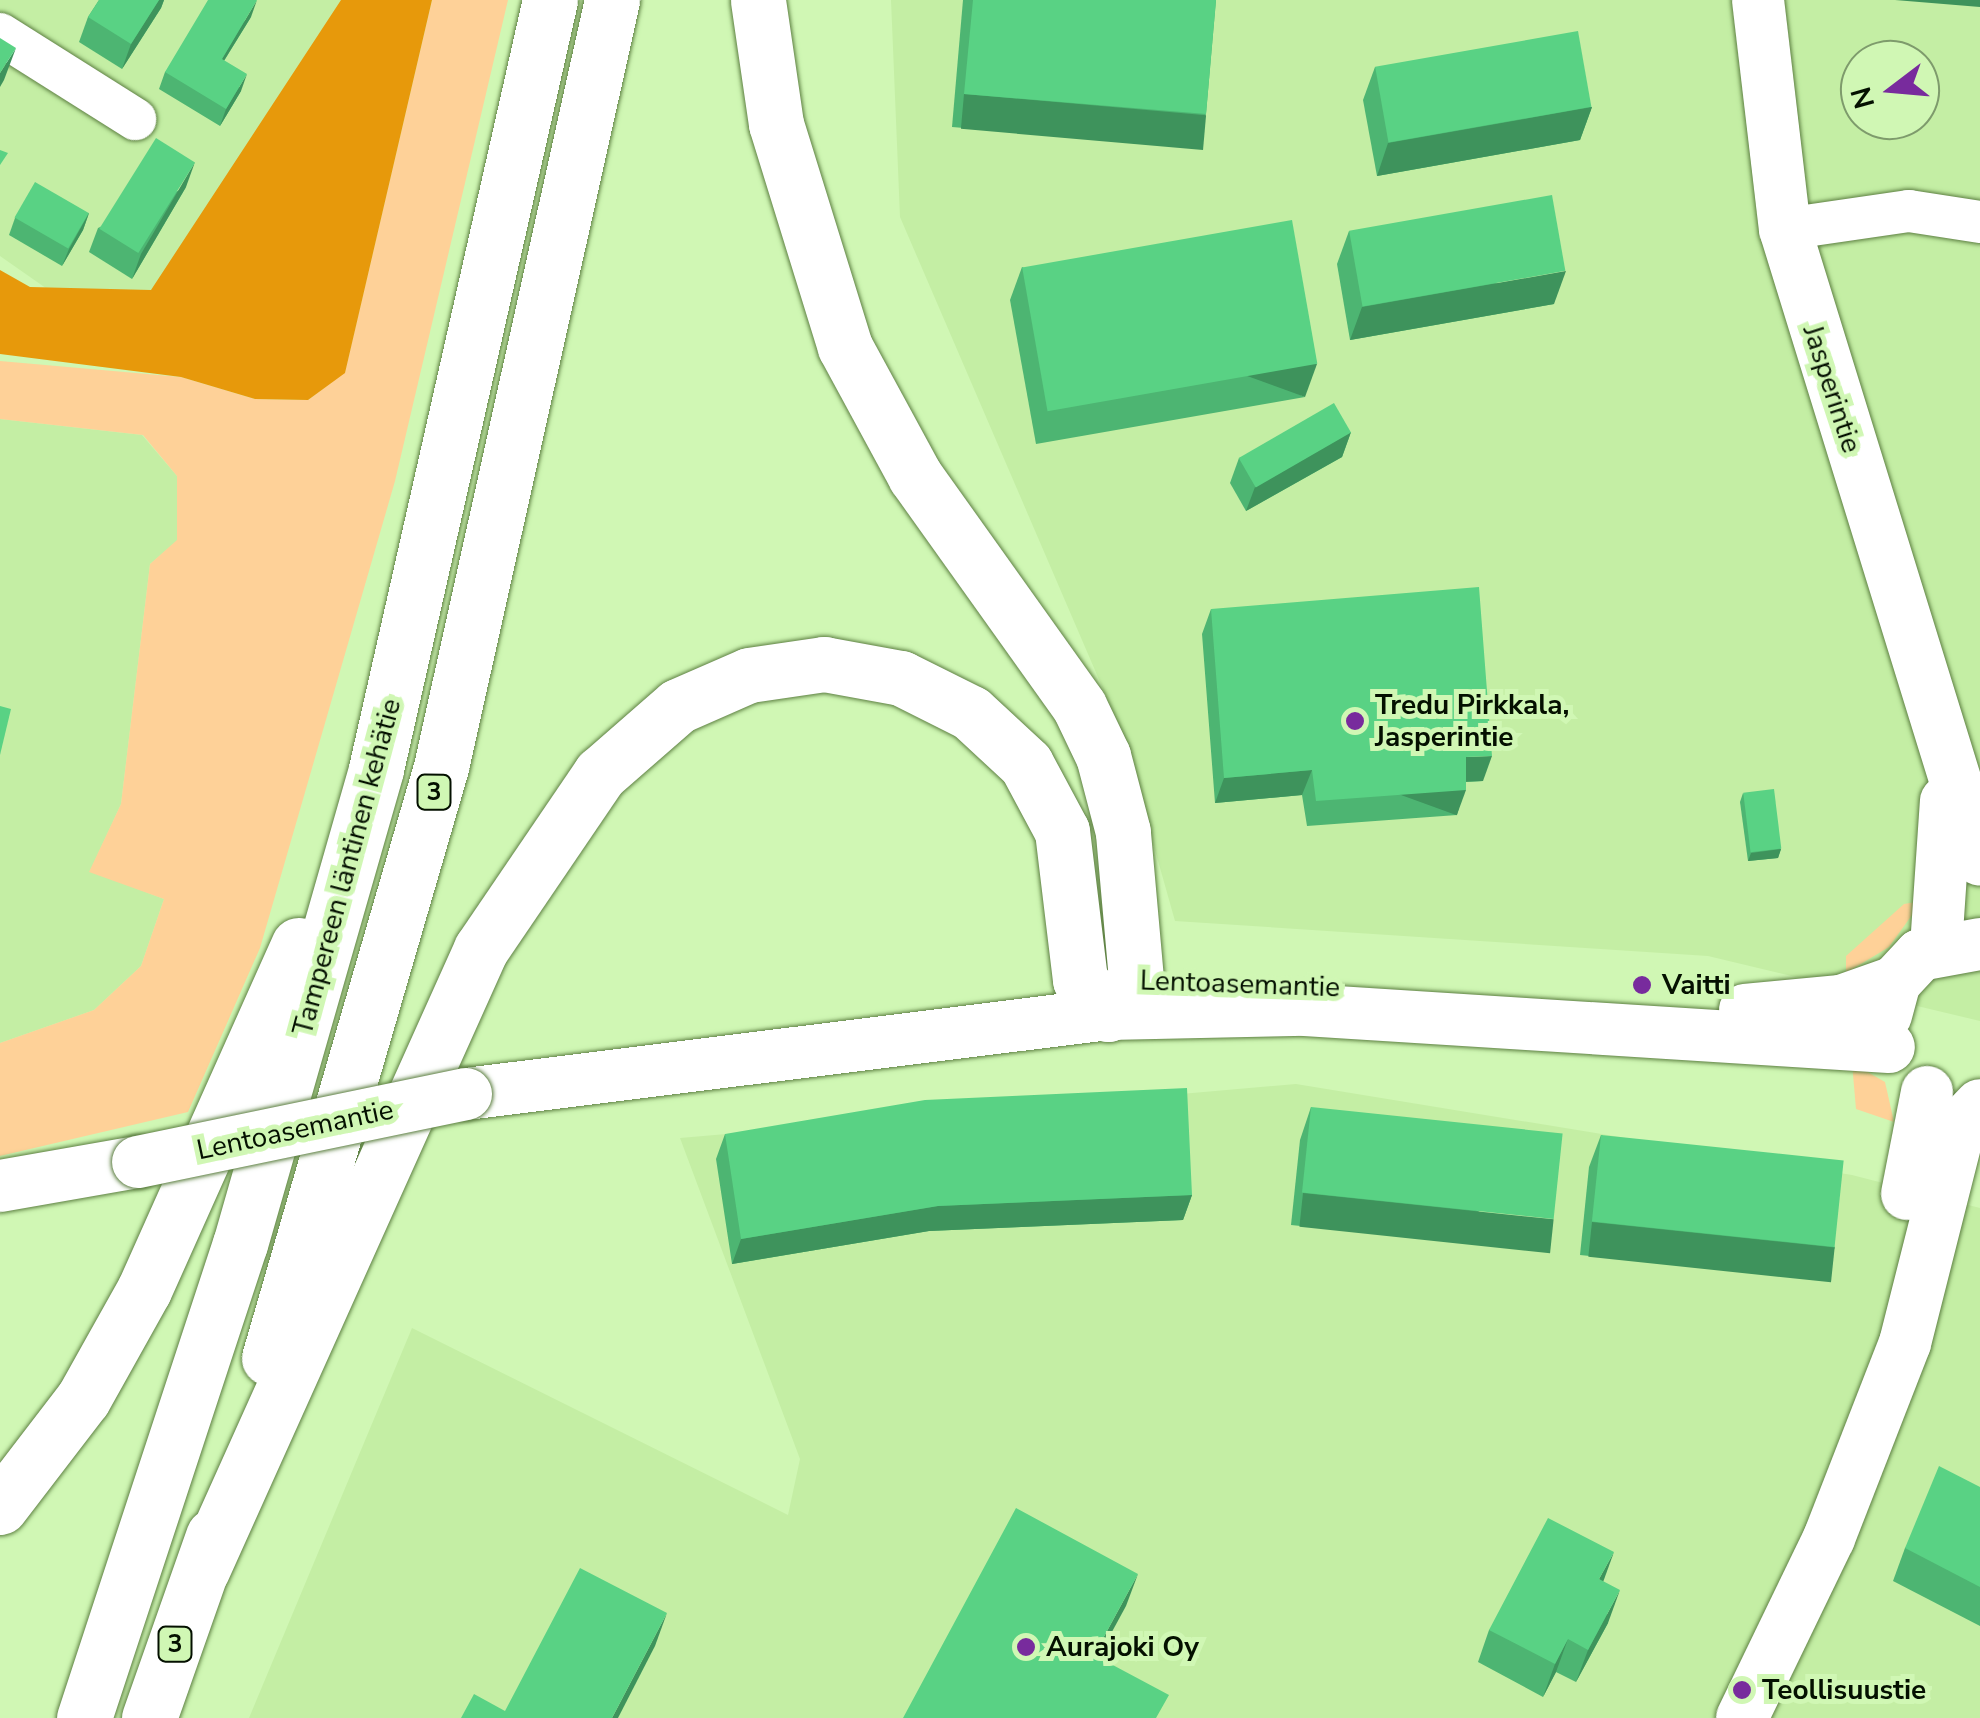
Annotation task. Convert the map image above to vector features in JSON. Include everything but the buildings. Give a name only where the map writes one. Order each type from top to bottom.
[{"type":"highway","name":"Tampereen läntinen kehätie","points":[[84,1718],[240,1244],[376,769],[550,0]]},
{"type":"highway","name":"3","points":[[149,1718],[202,1570],[441,767],[612,0]]},
{"type":"highway","points":[[758,0],[776,124],[845,347],[915,476],[1060,677],[1103,756],[1123,832],[1108,991]]},
{"type":"highway","points":[[202,1570],[472,965],[600,774],[678,706],[749,674],[824,664],[900,678],[971,713],[1026,764],[1062,832],[1108,991]]},
{"type":"highway","points":[[0,1506],[82,1399],[172,1237],[376,769]]},
{"type":"main road","name":"Jasperintie","points":[[1758,0],[1785,229],[1821,369],[1917,641],[1946,769],[1980,860]]},
{"type":"main road","name":"Jasperintie","points":[[1946,769],[1958,945]]},
{"type":"main road","points":[[1742,1718],[1829,1538],[1869,1417],[1905,1343],[1960,1126],[1980,1102],[1928,1092],[1890,1047],[1895,982],[1958,945]]},
{"type":"main road","name":"Lentoasemantie","points":[[0,1186],[590,1072],[883,1002],[1108,991],[1707,1011],[1841,1002],[1895,982]]},
{"type":"main road","name":"Lentoasemantie","points":[[1108,991],[1342,1012],[1890,1047]]},
{"type":"main road","points":[[1869,1417],[1875,1336],[1928,1092]]},
{"type":"street","points":[[0,34],[135,119]]},
{"type":"street","points":[[1785,229],[1909,211],[1980,222]]},
{"type":"shaded area","points":[[0,0],[358,0],[133,349],[0,256]]},
{"type":"shaded area","points":[[341,0],[432,0],[345,373],[308,400],[255,399],[181,377],[0,354],[0,270],[30,287],[151,290]]},
{"type":"shaded area","points":[[432,0],[508,0],[395,481],[260,948],[188,1112],[0,1156],[0,1043],[94,1010],[141,966],[164,899],[89,872],[121,804],[150,564],[177,540],[177,476],[143,435],[0,419],[0,361],[181,377],[255,399],[308,400],[345,372]]},
{"type":"shaded area","name":"Vaitti","points":[[891,0],[1980,0],[1980,1021],[1708,956],[1175,921],[1122,733],[900,217]]},
{"type":"shaded area","points":[[0,419],[142,435],[177,476],[177,541],[150,564],[121,804],[90,871],[164,899],[141,966],[94,1010],[0,1043]]},
{"type":"shaded area","points":[[1922,901],[1889,947],[1846,973],[1846,956],[1904,904]]},
{"type":"shaded area","points":[[1852,1063],[1885,1082],[1894,1122],[1856,1109]]},
{"type":"shaded area","points":[[1296,1084],[1852,1175],[1980,1208],[1980,1718],[249,1718],[412,1328],[788,1515],[800,1459],[680,1138]]},
{"type":"place","name":"Tredu Pirkkala, Jasperintie","points":[[1355,721]]},
{"type":"place","name":"Vaitti","points":[[1642,985]]},
{"type":"place","name":"Aurajoki Oy","points":[[1026,1647]]},
{"type":"place","name":"Teollisuustie","points":[[1742,1690]]}]
